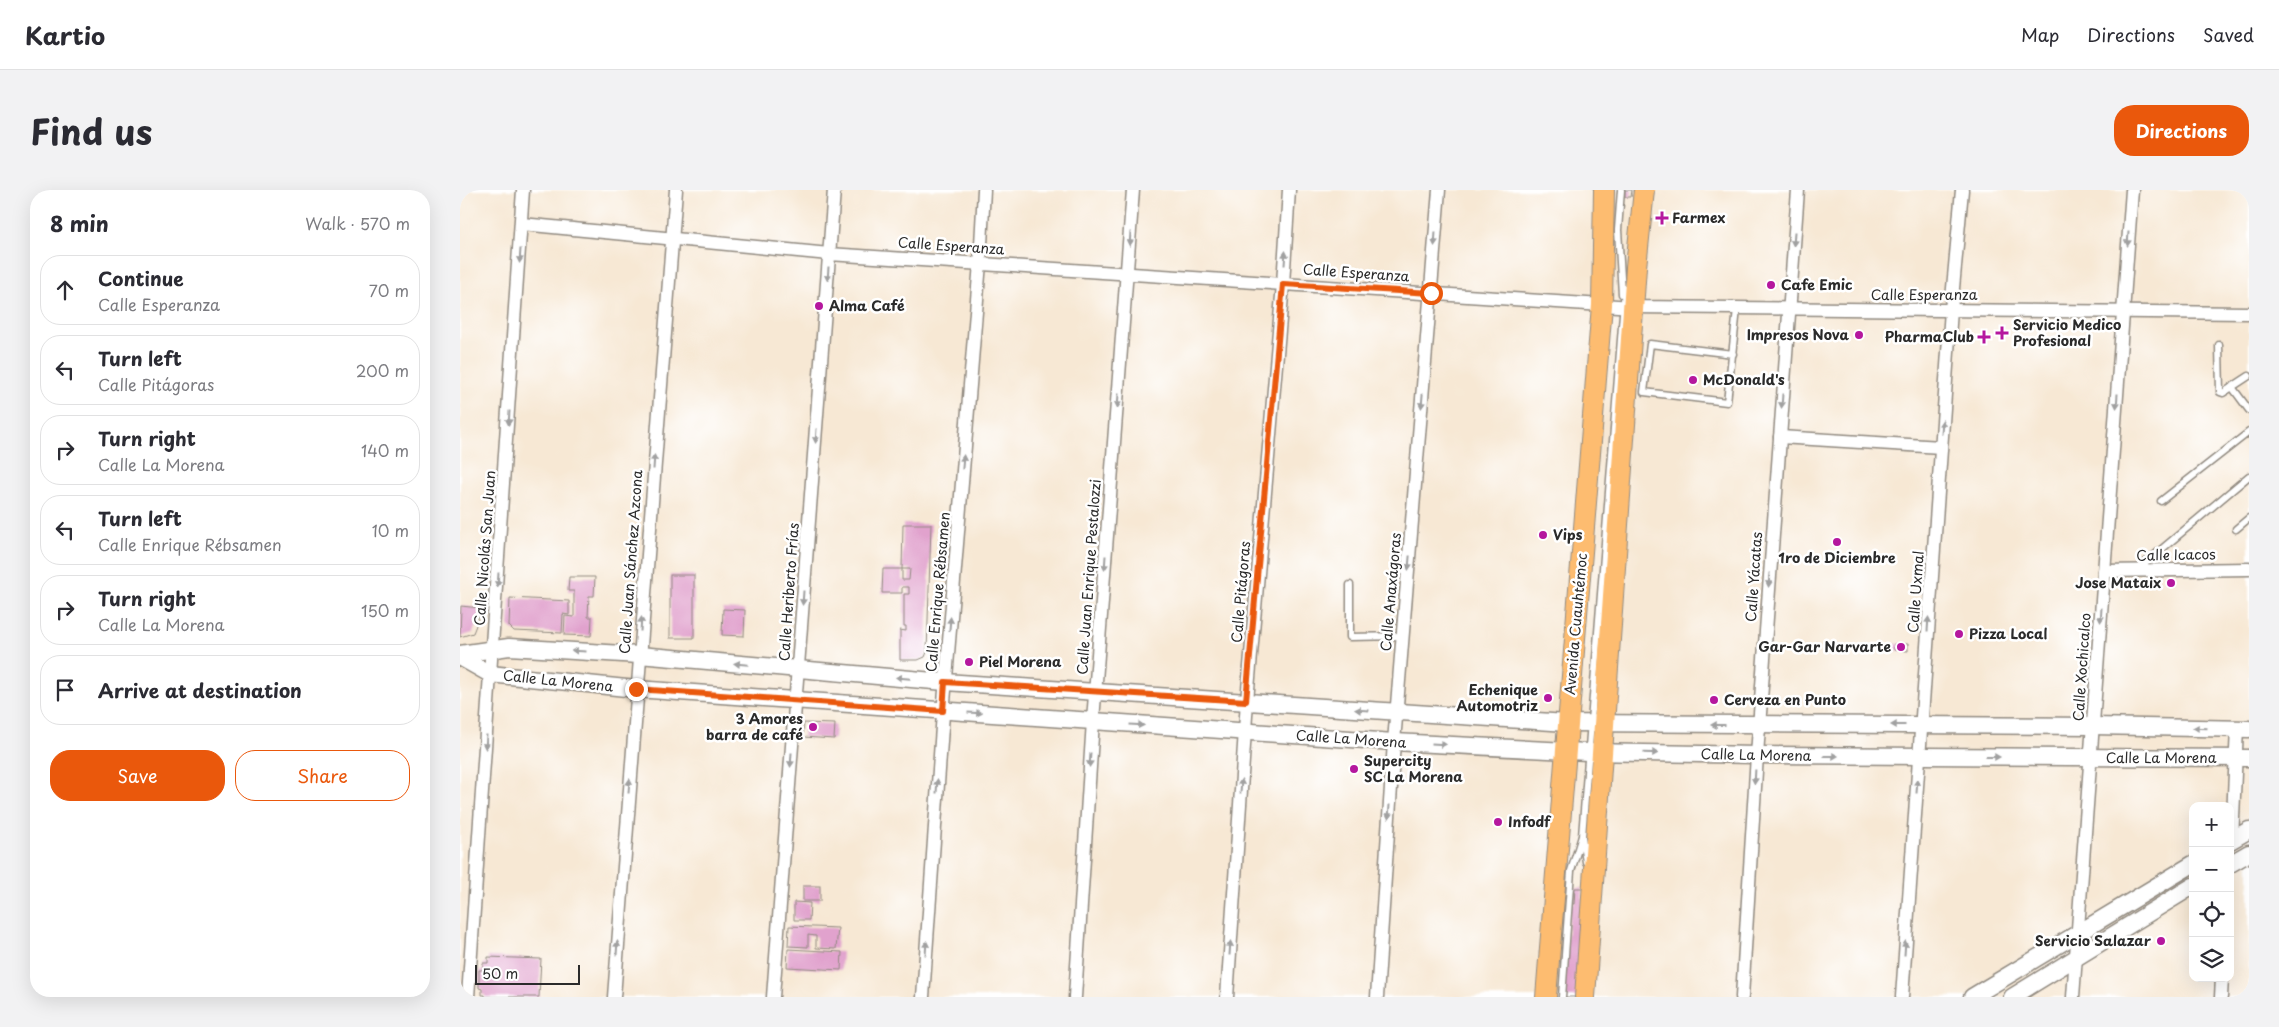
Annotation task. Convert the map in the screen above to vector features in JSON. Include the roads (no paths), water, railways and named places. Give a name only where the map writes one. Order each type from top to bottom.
[{"type":"main road","name":"Avenida Cuauhtémoc","points":[[1546,997],[1602,305],[1604,190]]},
{"type":"main road","points":[[1585,997],[1597,724],[1628,307],[1644,190]]},
{"type":"street","name":"Calle Nicolás San Juan","points":[[468,997],[523,190]]},
{"type":"street","name":"Calle Juan Sánchez Azcona","points":[[614,997],[636,689],[676,190]]},
{"type":"street","name":"Calle Heriberto Frías","points":[[773,997],[834,190]]},
{"type":"street","name":"Calle Enrique Rébsamen","points":[[922,997],[945,682],[980,263],[984,190]]},
{"type":"street","name":"Calle Juan Enrique Pestalozzi","points":[[1075,997],[1095,691],[1133,190]]},
{"type":"street","name":"Calle Pitágoras","points":[[1226,997],[1246,701],[1283,284],[1289,190]]},
{"type":"street","name":"Calle Anaxágoras","points":[[1377,997],[1396,712],[1439,190]]},
{"type":"street","name":"Calle Yácatas","points":[[1742,997],[1759,725],[1798,190]]},
{"type":"street","name":"Calle Uxmal","points":[[1902,997],[1951,310],[1962,190]]},
{"type":"street","name":"Calle Xochicalco","points":[[2073,997],[2132,190]]},
{"type":"street","name":"Calle Esperanza","points":[[522,224],[829,254],[1628,307],[2249,313]]},
{"type":"street","points":[[1780,437],[1941,447]]},
{"type":"street","name":"Calle Icacos","points":[[2104,571],[2249,569]]},
{"type":"street","name":"Calle La Morena","points":[[460,655],[493,648],[509,647],[639,655],[945,682],[1568,723],[2093,726],[2243,729]]},
{"type":"street","name":"Calle La Morena","points":[[460,655],[490,674],[636,689],[1394,742],[1595,752],[2242,758]]},
{"type":"street","points":[[2234,818],[2242,758],[2243,729]]},
{"type":"street","points":[[2234,839],[2249,830]]},
{"type":"street","points":[[2234,862],[2249,853]]},
{"type":"street","points":[[1972,997],[2189,866]]},
{"type":"street","points":[[2012,997],[2189,888]]},
{"type":"street","points":[[2221,997],[2222,982]]},
{"type":"lane","points":[[1621,190],[1618,230],[1628,307]]},
{"type":"lane","points":[[1628,307],[1637,190]]},
{"type":"lane","points":[[1733,354],[1650,344],[1644,392],[1727,402],[1733,354],[1737,309]]},
{"type":"lane","points":[[2219,344],[2220,392],[2223,393],[2249,376]]},
{"type":"lane","points":[[2232,387],[2249,410]]},
{"type":"lane","points":[[2161,501],[2249,432]]},
{"type":"lane","points":[[2137,570],[2249,476]]},
{"type":"lane","points":[[2236,529],[2249,518]]},
{"type":"lane","points":[[1350,585],[1350,637],[1403,636]]},
{"type":"lane","points":[[1562,997],[1572,871],[1582,836],[1595,752]]},
{"type":"lane","points":[[1578,997],[1588,872],[1582,836]]},
{"type":"place","name":"Farmex","points":[[1662,218]]},
{"type":"place","name":"Cafe Emic","points":[[1771,285]]},
{"type":"place","name":"Alma Café","points":[[819,306]]},
{"type":"place","name":"Servicio Medico Profesional","points":[[2002,333]]},
{"type":"place","name":"Impresos Nova","points":[[1859,335]]},
{"type":"place","name":"PharmaClub","points":[[1984,337]]},
{"type":"place","name":"McDonald's","points":[[1693,380]]},
{"type":"place","name":"Vips","points":[[1543,535]]},
{"type":"place","name":"1ro de Diciembre","points":[[1837,542]]},
{"type":"place","name":"Jose Mataix","points":[[2171,583]]},
{"type":"place","name":"Pizza Local","points":[[1959,634]]},
{"type":"place","name":"Gar-Gar Narvarte","points":[[1901,647]]},
{"type":"place","name":"Piel Morena","points":[[969,662]]},
{"type":"place","name":"Echenique Automotriz","points":[[1548,698]]},
{"type":"place","name":"Cerveza en Punto","points":[[1714,700]]},
{"type":"place","name":"3 Amores barra de café","points":[[813,727]]},
{"type":"place","name":"Supercity SC La Morena","points":[[1354,769]]},
{"type":"place","name":"Infodf","points":[[1498,822]]},
{"type":"place","name":"Servicio Salazar","points":[[2161,941]]}]
